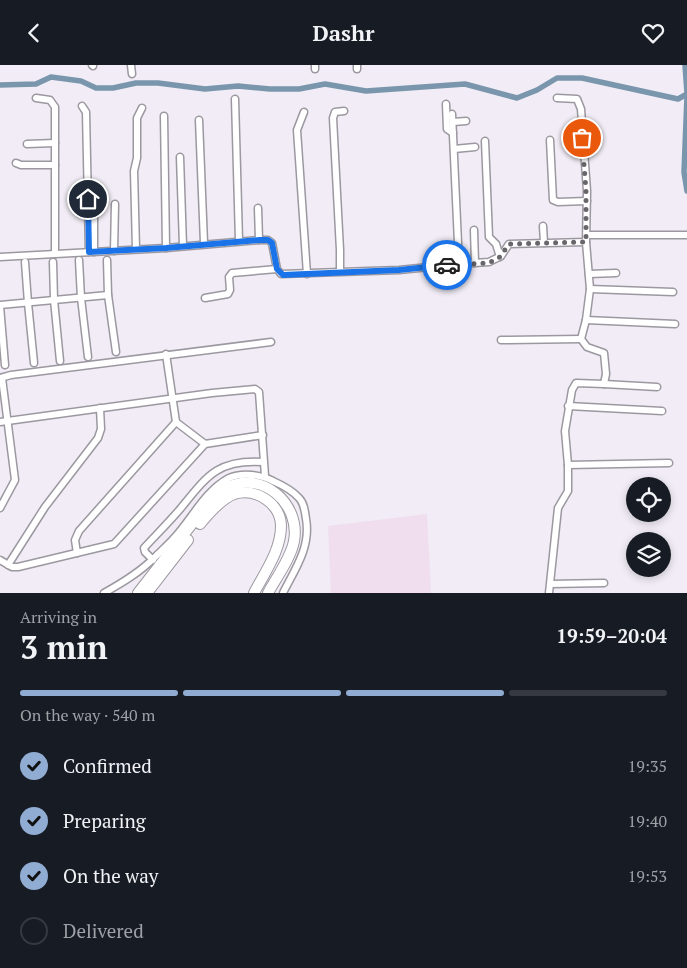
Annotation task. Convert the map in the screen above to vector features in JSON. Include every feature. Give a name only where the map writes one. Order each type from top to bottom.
[{"type":"main road","points":[[138,593],[212,500],[227,488],[244,483],[261,485],[280,495],[291,512],[295,525],[294,542],[291,552],[268,593]]},
{"type":"main road","points":[[147,593],[207,516],[221,503],[235,494],[242,493],[256,494],[268,499],[280,520],[280,538],[270,564],[254,593]]},
{"type":"street","points":[[131,65],[132,74]]},
{"type":"street","points":[[55,254],[55,107],[57,97]]},
{"type":"street","points":[[36,98],[50,100],[55,107]]},
{"type":"street","points":[[557,99],[575,98],[578,100],[582,114],[590,289],[586,320],[581,339],[586,347],[604,353],[606,374],[604,384]]},
{"type":"street","points":[[235,99],[239,241]]},
{"type":"street","points":[[446,104],[447,129],[453,133]]},
{"type":"street","points":[[82,106],[86,112],[92,252]]},
{"type":"street","points":[[136,249],[134,178],[137,118],[142,108]]},
{"type":"street","points":[[340,271],[333,119],[335,112],[344,111]]},
{"type":"street","points":[[304,112],[297,130],[307,274]]},
{"type":"street","points":[[452,113],[459,264]]},
{"type":"street","points":[[164,116],[168,248]]},
{"type":"street","points":[[199,120],[204,243]]},
{"type":"street","points":[[453,122],[466,121]]},
{"type":"street","points":[[566,142],[582,138]]},
{"type":"street","points":[[485,141],[489,237],[496,244],[500,257]]},
{"type":"street","points":[[550,141],[553,200],[558,202],[587,201]]},
{"type":"street","points":[[27,144],[55,143]]},
{"type":"street","points":[[454,149],[475,147]]},
{"type":"street","points":[[180,157],[183,245]]},
{"type":"street","points":[[16,163],[21,165],[55,165]]},
{"type":"street","points":[[168,171],[168,248]]},
{"type":"street","points":[[114,251],[115,204]]},
{"type":"street","points":[[92,252],[94,208]]},
{"type":"street","points":[[258,208],[260,240]]},
{"type":"street","points":[[543,226],[544,243]]},
{"type":"street","points":[[474,231],[475,263]]},
{"type":"street","points":[[0,257],[168,248],[204,243],[268,240],[272,243],[277,269],[283,275],[340,271],[399,270],[489,263],[500,257],[509,244],[687,235]]},
{"type":"street","points":[[79,260],[81,298],[88,357]]},
{"type":"street","points":[[107,260],[108,295],[116,352]]},
{"type":"street","points":[[26,262],[34,363]]},
{"type":"street","points":[[53,262],[54,300],[60,361]]},
{"type":"street","points":[[205,298],[228,294],[230,289],[229,277],[232,273],[277,269]]},
{"type":"street","points":[[589,274],[616,273]]},
{"type":"street","points":[[590,289],[673,292]]},
{"type":"street","points":[[5,365],[0,306],[108,295]]},
{"type":"street","points":[[586,320],[675,324]]},
{"type":"street","points":[[501,340],[581,339]]},
{"type":"street","points":[[0,509],[15,480],[1,378],[11,375],[272,341]]},
{"type":"street","points":[[166,354],[176,422],[204,444]]},
{"type":"street","points":[[549,593],[558,508],[568,491],[565,431],[572,390],[576,383],[657,387]]},
{"type":"street","points":[[0,422],[256,389],[259,392],[263,435],[264,476]]},
{"type":"street","points":[[568,407],[662,411]]},
{"type":"street","points":[[8,565],[45,507],[98,438],[101,429],[100,408]]},
{"type":"street","points":[[77,553],[75,540],[79,531],[176,422]]},
{"type":"street","points":[[0,560],[8,565],[18,567],[116,543],[204,444],[263,435]]},
{"type":"street","points":[[153,559],[145,552],[144,548],[207,476],[223,467],[236,463],[249,461],[263,462]]},
{"type":"street","points":[[568,465],[669,463]]},
{"type":"street","points":[[104,593],[132,577],[153,559],[176,537],[208,495],[230,478],[240,475],[264,476],[283,485],[299,498],[305,509],[308,527],[304,552],[283,593]]},
{"type":"street","points":[[551,584],[604,583]]},
{"type":"shaded area","points":[[427,514],[431,593],[331,593],[328,526]]},
{"type":"waterway","points":[[685,65],[687,93]]},
{"type":"waterway","points":[[0,85],[36,84],[51,77],[81,81],[96,88],[113,88],[136,83],[158,83],[205,89],[238,86],[299,89],[325,84],[366,91],[465,84],[517,98],[537,90],[557,78],[582,78],[678,99],[687,94]]},
{"type":"waterway","points":[[687,96],[684,172],[687,191]]},
{"type":"way so far","points":[[447,265],[489,263],[500,257],[509,244],[586,242],[586,191],[582,138]]},
{"type":"route","points":[[88,199],[89,252],[268,240],[272,243],[277,269],[283,275],[340,271],[399,270],[447,265]]}]
